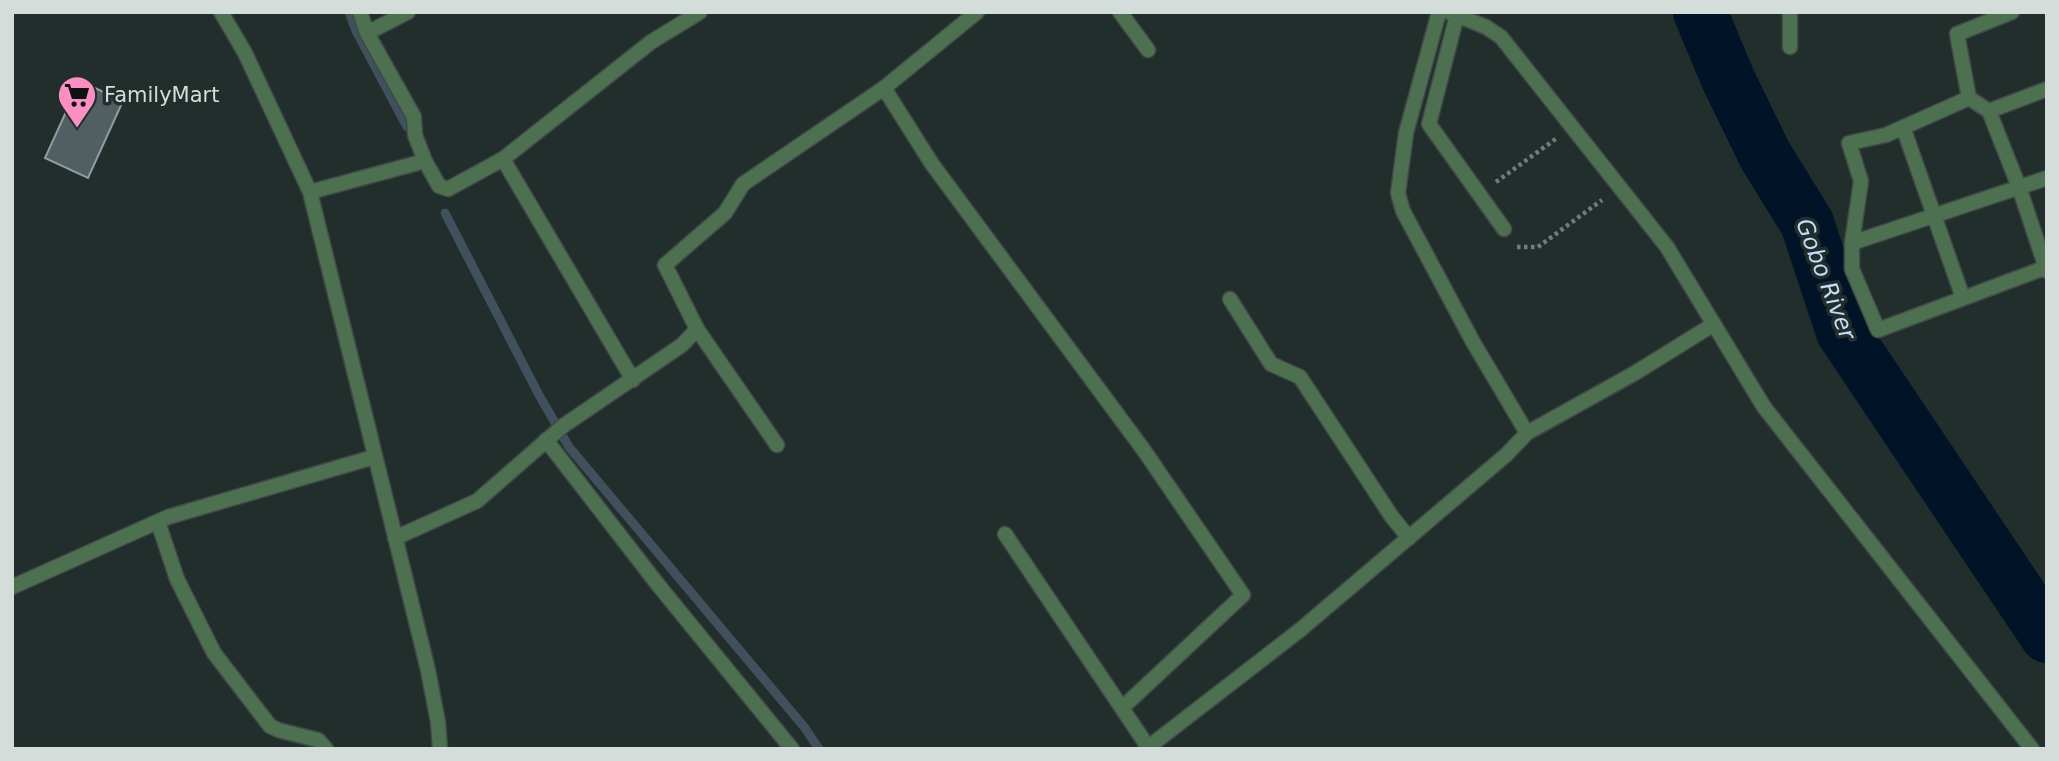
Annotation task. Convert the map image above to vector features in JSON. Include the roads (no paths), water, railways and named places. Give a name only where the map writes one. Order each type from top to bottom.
[{"type":"street","points":[[221,12],[245,53],[310,192],[428,670],[440,749]]},
{"type":"street","points":[[360,12],[367,33],[414,117],[415,135],[425,160],[439,186],[448,190],[503,159],[651,42],[701,12]]},
{"type":"street","points":[[367,33],[408,12]]},
{"type":"street","points":[[777,445],[697,329],[665,265],[725,213],[743,184],[884,88],[977,12]]},
{"type":"street","points":[[1120,12],[1148,50]]},
{"type":"street","points":[[1438,12],[1406,133],[1398,193],[1403,211],[1473,342],[1527,433]]},
{"type":"street","points":[[1790,12],[1790,47]]},
{"type":"street","points":[[1969,98],[1886,135],[1849,143],[1861,181],[1852,243],[1852,269],[1878,330],[2046,269],[1989,111],[1969,98],[1957,34],[2012,12]]},
{"type":"street","points":[[1504,229],[1429,124],[1453,14],[1486,27],[1500,37],[1667,247],[1764,407],[2032,749]]},
{"type":"street","points":[[884,88],[932,164],[1143,449],[1243,595],[1122,708]]},
{"type":"street","points":[[1989,111],[2047,89]]},
{"type":"street","points":[[1903,127],[1963,298]]},
{"type":"street","points":[[503,159],[633,380]]},
{"type":"street","points":[[310,192],[425,160]]},
{"type":"street","points":[[1852,243],[2047,178]]},
{"type":"street","points":[[1230,299],[1270,364],[1300,377],[1392,517],[1409,538]]},
{"type":"street","points":[[1005,534],[1147,748],[1300,631],[1506,455],[1527,433],[1635,373],[1714,324]]},
{"type":"street","points":[[395,538],[477,501],[555,433],[682,345],[697,329]]},
{"type":"street","points":[[555,433],[659,586],[792,749]]},
{"type":"street","points":[[12,587],[158,522],[374,457]]},
{"type":"street","points":[[158,522],[177,579],[214,653],[270,726],[318,740],[326,749]]},
{"type":"waterway","points":[[349,12],[356,31],[407,127]]},
{"type":"waterway","name":"Gobo River","points":[[1700,12],[1728,79],[1765,155],[1807,223],[1843,332],[2047,636]]},
{"type":"waterway","points":[[445,213],[539,395],[569,447],[805,728],[819,749]]},
{"type":"place","name":"FamilyMart","points":[[77,129]]}]
